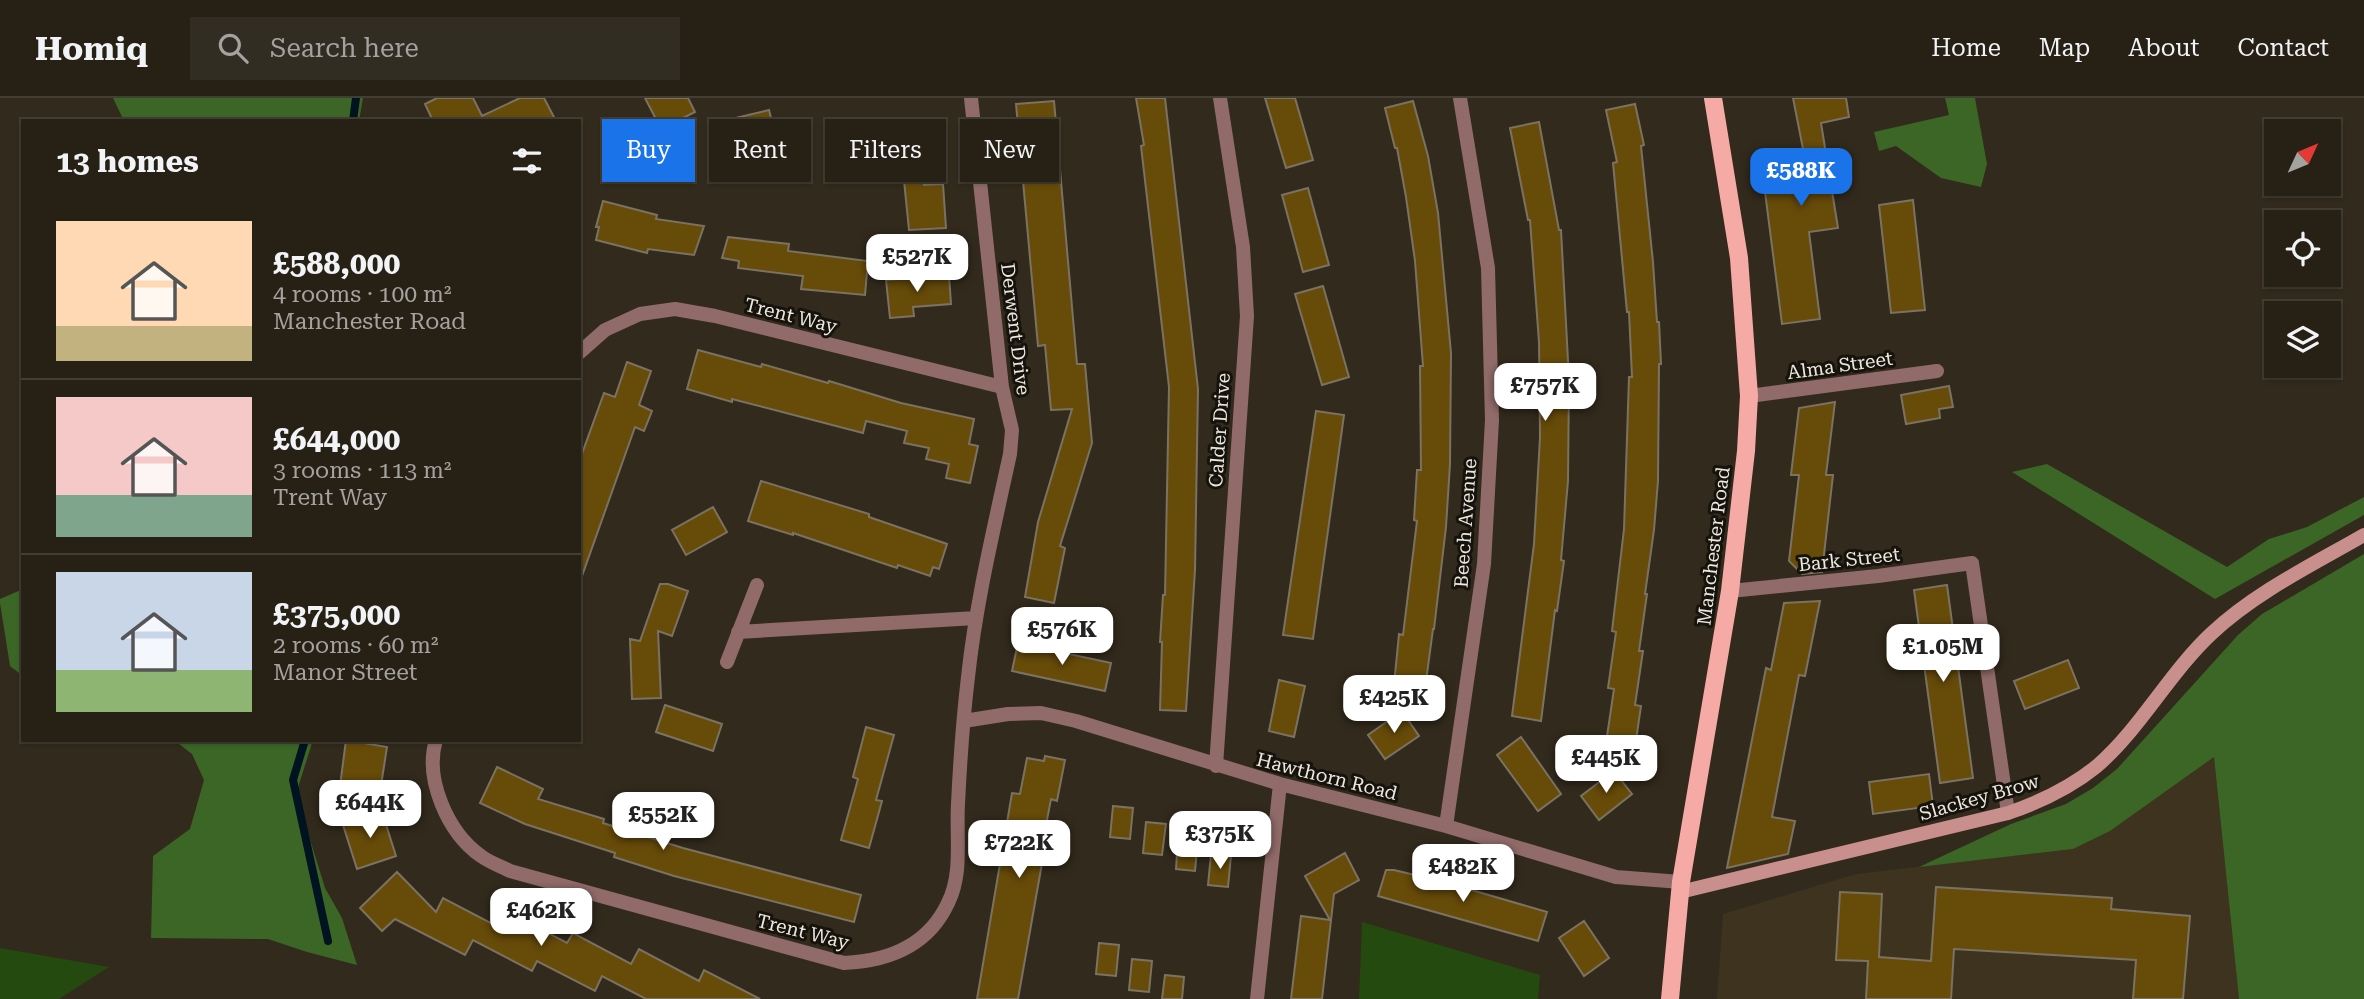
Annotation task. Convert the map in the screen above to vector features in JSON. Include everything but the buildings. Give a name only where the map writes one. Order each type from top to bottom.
[{"type":"main road","name":"Manchester Road","points":[[1670,999],[1681,887],[1730,591],[1746,451],[1749,396],[1740,258],[1713,98]]},
{"type":"street","name":"Derwent Drive","points":[[971,98],[1002,387],[1012,430],[1010,454],[996,521]]},
{"type":"street","name":"Calder Drive","points":[[1216,766],[1247,316],[1243,247],[1220,98]]},
{"type":"street","name":"Beech Avenue","points":[[1446,826],[1484,564],[1492,421],[1488,268],[1460,98]]},
{"type":"street","name":"Trent Way","points":[[581,351],[605,330],[640,314],[675,309],[715,316],[1002,387]]},
{"type":"street","name":"Alma Street","points":[[1749,396],[1937,371]]},
{"type":"street","name":"Trent Way","points":[[435,742],[433,749],[435,780],[442,806],[457,833],[480,856],[510,871],[844,963],[872,962],[894,954],[919,940],[938,921],[949,902],[957,879],[958,806],[964,721],[976,618],[996,521]]},
{"type":"street","name":"Slackey Brow","points":[[1681,887],[2008,813],[2055,794],[2087,774],[2112,752],[2189,657],[2235,613],[2264,592],[2364,535]]},
{"type":"street","name":"Bark Street","points":[[1730,591],[1878,576],[1972,563],[2008,813]]},
{"type":"street","points":[[727,662],[757,585]]},
{"type":"street","points":[[738,632],[976,618]]},
{"type":"street","name":"Hawthorn Road","points":[[964,721],[1008,714],[1041,713],[1076,721],[1216,766],[1446,826],[1616,877],[1681,887]]},
{"type":"street","points":[[1257,999],[1280,784]]},
{"type":"shaded area","points":[[2214,757],[2239,999],[1717,999],[1723,914],[1856,874],[2073,849],[2110,831]]},
{"type":"green space","points":[[113,98],[363,98],[359,119],[123,119]]},
{"type":"green space","points":[[1945,98],[1975,98],[1987,164],[1981,187],[1941,178],[1896,146],[1879,151],[1874,132],[1949,115]]},
{"type":"green space","points":[[2047,464],[2227,567],[2269,539],[2307,527],[2364,497],[2364,515],[2215,599],[2012,472]]},
{"type":"green space","points":[[2364,554],[2364,999],[2239,999],[2214,757],[2110,831],[2073,849],[1919,867],[2011,824],[2066,804],[2093,788],[2117,769],[2238,635],[2262,614]]},
{"type":"green space","points":[[21,590],[21,674],[10,666],[0,599]]},
{"type":"green space","points":[[177,742],[312,742],[296,794],[325,888],[342,918],[357,965],[268,939],[151,938],[153,856],[190,829],[204,780],[192,754]]},
{"type":"green space","points":[[1362,922],[1540,975],[1538,999],[1359,999]]},
{"type":"green space","points":[[0,948],[109,967],[59,999],[0,999]]},
{"type":"waterway","points":[[353,119],[356,98]]},
{"type":"waterway","points":[[304,742],[293,780],[328,941]]}]
